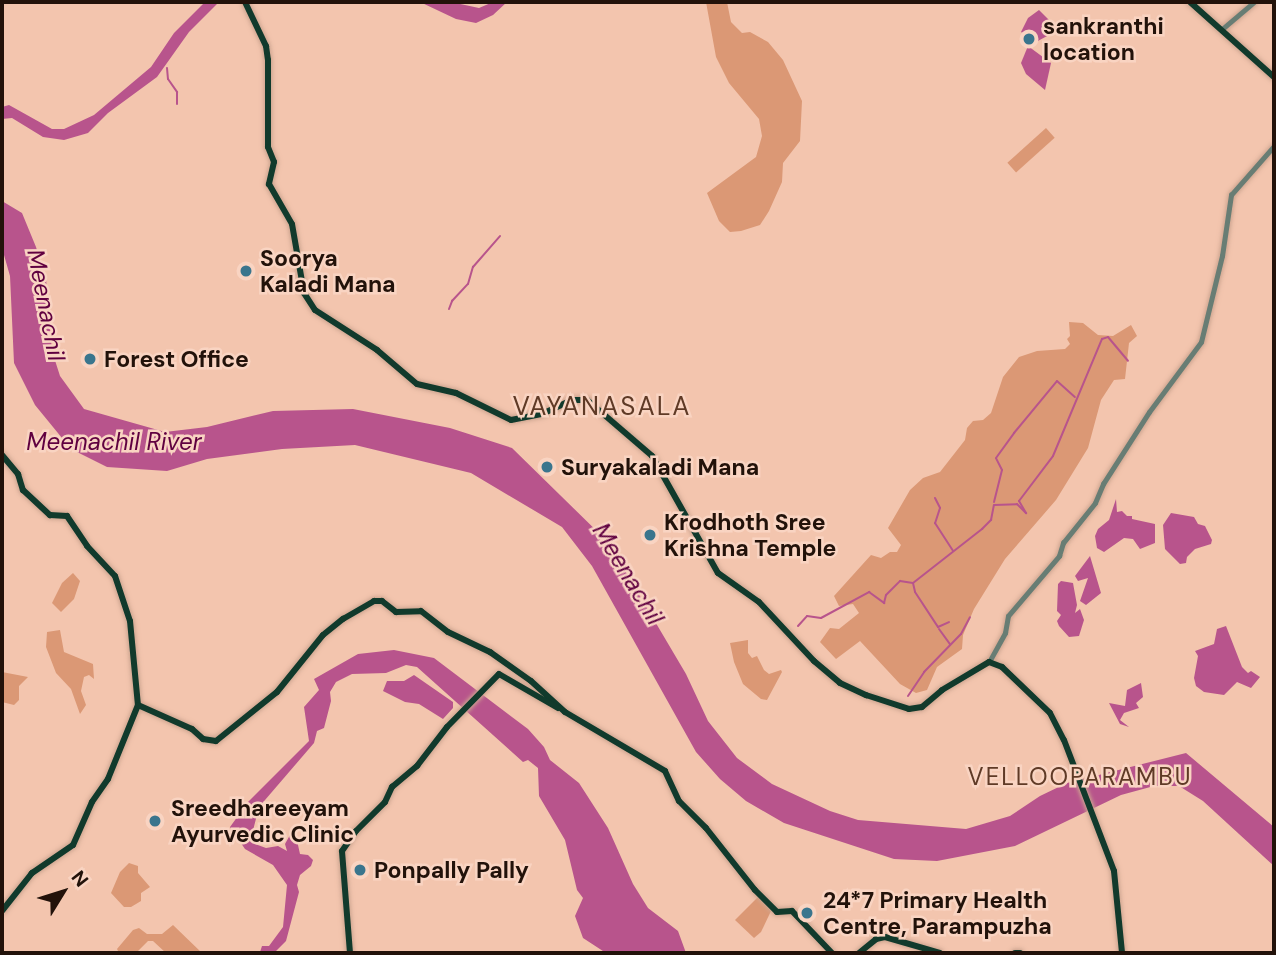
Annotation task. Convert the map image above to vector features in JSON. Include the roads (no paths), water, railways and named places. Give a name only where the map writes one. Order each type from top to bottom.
[{"type":"main road","points":[[245,2],[266,46],[269,67],[268,147],[274,162],[269,184],[292,224],[304,293],[319,315],[377,350],[417,384],[456,393],[511,419],[542,414],[572,400],[587,400],[652,456],[718,573],[759,602],[814,661],[840,683],[901,707],[922,707],[942,690],[989,662],[1002,667],[1050,713],[1096,819],[1118,890],[1122,953]]},
{"type":"main road","points":[[1191,2],[1274,77]]},
{"type":"main road","points":[[2,455],[18,474],[23,490],[50,515],[67,516],[87,546],[115,576],[130,621],[138,705],[108,779],[92,802],[73,845],[32,873],[2,911]]},
{"type":"main road","points":[[138,705],[192,729],[203,739],[216,741],[277,692],[331,627],[378,601],[396,612],[421,611],[448,632],[490,652],[531,681],[565,712]]},
{"type":"main road","points":[[350,953],[342,850],[356,831],[385,802],[392,788],[417,766],[447,727],[499,674],[665,771],[679,802],[706,828],[755,890],[780,914],[792,911],[832,953]]},
{"type":"main road","points":[[859,953],[877,939],[885,937],[940,953]]},
{"type":"main road","points":[[1015,953],[1020,953]]},
{"type":"street","points":[[1220,31],[1254,2]]},
{"type":"street","points":[[989,662],[1005,633],[1008,616],[1059,556],[1063,543],[1095,503],[1103,484],[1149,412],[1201,342],[1223,256],[1231,195],[1274,146]]},
{"type":"water","points":[[205,2],[219,2],[189,32],[157,77],[108,113],[88,133],[64,140],[43,137],[12,118],[2,119],[2,107],[9,105],[52,129],[64,129],[94,115],[151,67],[174,33]]},
{"type":"water","points":[[420,2],[451,2],[479,8],[493,2],[507,2],[493,15],[476,23],[456,19]]},
{"type":"water","points":[[1039,10],[1050,21],[1049,35],[1036,42],[1021,32],[1028,18]]},
{"type":"water","points":[[1028,46],[1051,63],[1045,90],[1026,74],[1021,63]]},
{"type":"water","name":"Meenachil River","points":[[2,201],[22,213],[36,247],[46,279],[52,351],[60,376],[84,409],[165,432],[207,427],[273,411],[353,409],[450,428],[512,448],[608,542],[686,674],[708,721],[737,758],[772,784],[830,811],[858,820],[966,829],[1010,816],[1040,796],[1067,783],[1186,753],[1274,827],[1274,866],[1203,801],[1179,786],[1154,786],[1121,795],[1015,846],[937,861],[894,859],[784,823],[746,801],[720,779],[696,752],[592,566],[562,527],[471,473],[355,445],[282,449],[207,459],[167,471],[107,467],[71,449],[35,405],[14,363],[10,276],[2,248]]},
{"type":"water","points":[[1116,499],[1117,512],[1122,511],[1127,516],[1132,516],[1132,519],[1155,524],[1155,543],[1140,549],[1133,539],[1124,538],[1104,552],[1097,548],[1095,536],[1098,529],[1109,520]]},
{"type":"water","points":[[1171,513],[1194,517],[1198,524],[1205,526],[1212,540],[1211,544],[1195,549],[1187,557],[1186,563],[1180,564],[1165,549],[1163,525]]},
{"type":"water","points":[[1090,556],[1101,593],[1086,605],[1080,601],[1088,578],[1078,581],[1075,576]]},
{"type":"water","points":[[1061,581],[1073,583],[1077,605],[1075,613],[1080,609],[1084,620],[1079,636],[1069,637],[1057,621],[1061,615],[1057,611],[1058,584]]},
{"type":"water","points":[[1226,626],[1242,667],[1248,673],[1251,671],[1260,677],[1251,688],[1237,682],[1224,695],[1204,692],[1196,686],[1194,678],[1198,656],[1195,651],[1214,644],[1217,629]]},
{"type":"water","points":[[394,650],[434,658],[528,729],[544,747],[550,760],[579,783],[608,828],[633,884],[648,908],[678,931],[686,953],[606,953],[583,938],[575,916],[583,898],[577,890],[565,840],[539,796],[538,768],[528,760],[523,762],[417,667],[406,665],[386,673],[352,674],[336,682],[330,692],[331,701],[324,728],[317,731],[314,743],[259,807],[251,838],[255,844],[266,848],[278,846],[287,851],[285,844],[290,835],[296,836],[300,854],[308,855],[313,860],[311,866],[300,875],[297,885],[299,892],[286,941],[274,953],[260,952],[262,946],[269,946],[283,927],[287,885],[273,865],[245,849],[230,827],[248,802],[309,741],[304,707],[319,690],[314,679],[358,654]]},
{"type":"water","points":[[414,675],[453,702],[453,708],[443,719],[419,704],[405,702],[383,691],[387,681],[404,681]]},
{"type":"water","points":[[1141,683],[1143,697],[1136,703],[1139,708],[1124,713],[1120,720],[1129,727],[1120,724],[1109,703],[1125,706],[1127,690]]},
{"type":"waterway","points":[[167,68],[168,79],[177,92],[177,104]]},
{"type":"waterway","points":[[449,309],[452,301],[468,284],[473,267],[500,236]]},
{"type":"waterway","points":[[798,626],[807,616],[821,618],[869,592],[884,603],[886,595],[900,581],[913,583],[982,529],[991,520],[994,505],[1017,504],[1026,513],[1019,501],[1053,456],[1102,339],[1108,337],[1128,361]]},
{"type":"waterway","points":[[994,502],[1002,470],[996,458],[1014,433],[1057,381],[1075,397]]},
{"type":"waterway","points":[[935,498],[940,508],[935,523],[953,551]]},
{"type":"waterway","points":[[913,583],[915,592],[938,627],[949,622]]},
{"type":"waterway","points":[[908,696],[924,672],[961,634],[970,617]]},
{"type":"waterway","points":[[939,629],[950,644]]},
{"type":"place","name":"sankranthi location","points":[[1029,39]]},
{"type":"place","name":"Soorya Kaladi Mana","points":[[246,271]]},
{"type":"place","name":"Forest Office","points":[[90,359]]},
{"type":"place","name":"Suryakaladi Mana","points":[[547,467]]},
{"type":"place","name":"Krodhoth Sree Krishna Temple","points":[[650,535]]},
{"type":"place","name":"Sreedhareeyam Ayurvedic Clinic","points":[[155,821]]},
{"type":"place","name":"Ponpally Pally","points":[[360,870]]},
{"type":"place","name":"24*7 Primary Health Centre, Parampuzha","points":[[807,913]]},
{"type":"district","name":"VAYANASALA","points":[[602,407]]},
{"type":"district","name":"VELLOOPARAMBU","points":[[1080,777]]},
{"type":"water label","name":"Meenachil","points":[[46,305]]},
{"type":"water label","name":"Meenachil","points":[[628,574]]}]
